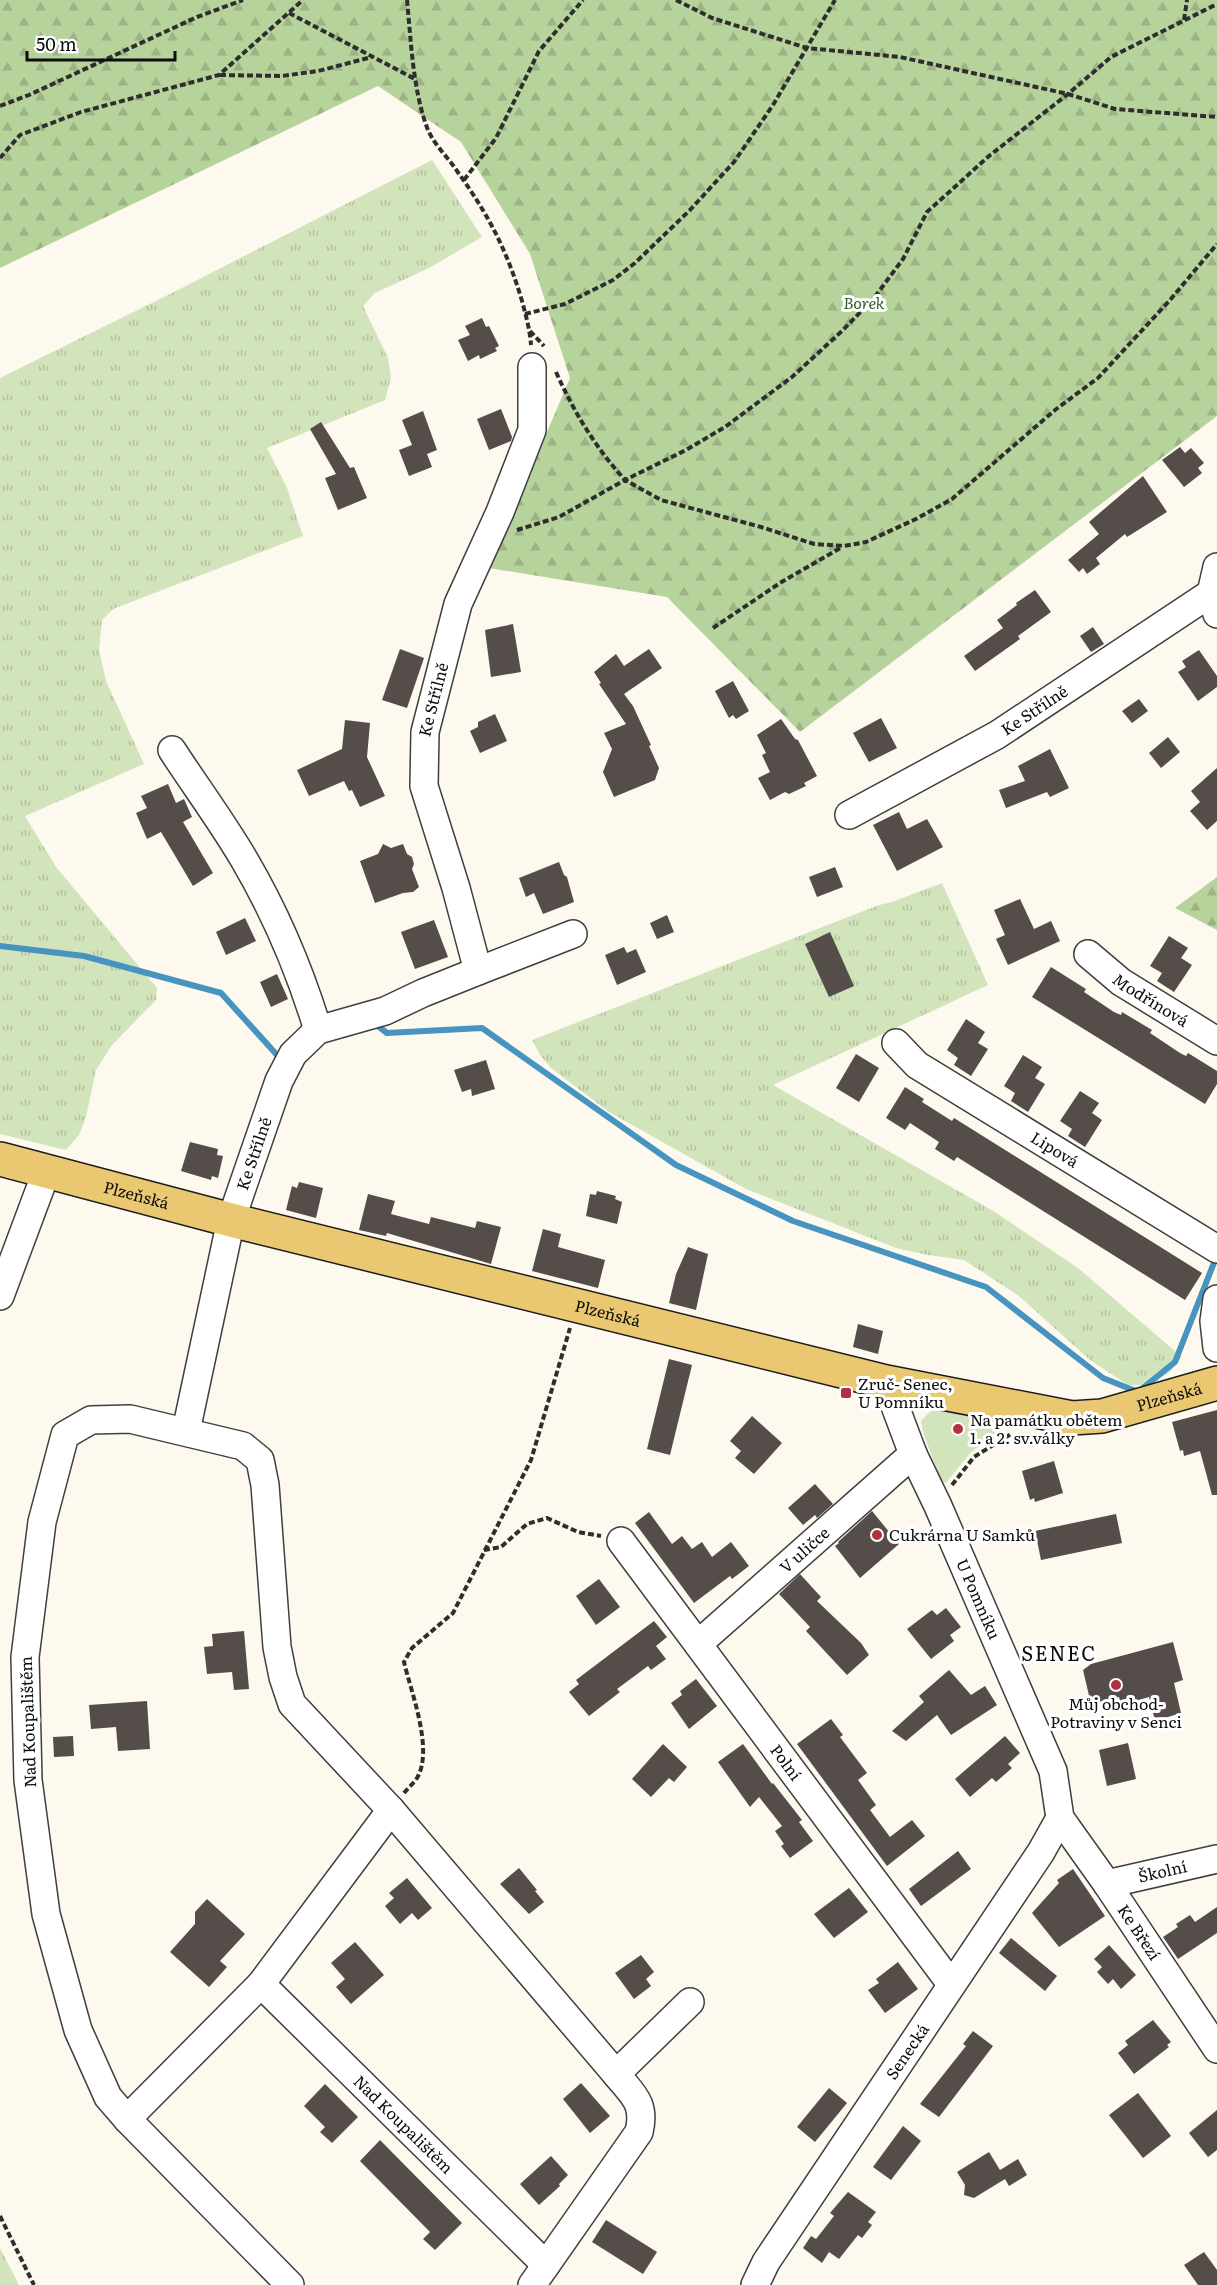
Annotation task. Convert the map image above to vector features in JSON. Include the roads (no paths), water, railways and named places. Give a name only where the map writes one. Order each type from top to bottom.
[{"type":"main road","name":"Plzeňská","points":[[0,1159],[231,1220],[886,1382],[1072,1418],[1102,1416],[1217,1383]]},
{"type":"street","name":"Ke Střílně","points":[[231,1220],[279,1081],[293,1054],[318,1030],[385,1011],[478,971],[456,888],[424,786],[425,732],[458,604],[532,430],[544,361]]},
{"type":"street","name":"Ke Střílně","points":[[849,815],[997,735],[1214,604],[1217,567]]},
{"type":"street","points":[[172,750],[245,861],[278,924],[318,1030]]},
{"type":"street","points":[[478,971],[573,933]]},
{"type":"street","name":"Modřínová","points":[[1088,954],[1121,982],[1217,1041]]},
{"type":"street","name":"Lipová","points":[[896,1043],[918,1065],[1217,1250]]},
{"type":"street","points":[[0,1296],[47,1170]]},
{"type":"street","points":[[186,1431],[231,1220]]},
{"type":"street","points":[[1217,1299],[1214,1321],[1217,1348]]},
{"type":"street","name":"U Pomníku","points":[[886,1382],[913,1454],[938,1506],[1053,1771],[1060,1818]]},
{"type":"street","name":"Nad Koupalištěm","points":[[261,1984],[539,2275],[639,2132],[642,2118],[639,2104],[616,2074],[391,1810],[292,1704],[283,1677],[277,1647],[260,1460],[243,1446],[186,1431],[130,1419],[91,1420],[65,1435],[42,1522],[25,1656],[28,1780],[46,1914],[78,2030],[108,2097],[127,2120],[290,2285]]},
{"type":"street","name":"V uličce","points":[[698,1644],[913,1454]]},
{"type":"street","name":"Polní","points":[[621,1541],[951,1984]]},
{"type":"street","points":[[127,2120],[261,1984],[391,1810]]},
{"type":"street","name":"Ke Březí","points":[[1060,1818],[1217,2049]]},
{"type":"street","name":"Senecká","points":[[754,2285],[765,2262],[1041,1852],[1060,1818]]},
{"type":"street","name":"Školní","points":[[1107,1884],[1217,1859]]},
{"type":"street","points":[[616,2074],[690,2002]]},
{"type":"waterway","points":[[0,946],[84,956],[221,993],[277,1055],[286,1051]]},
{"type":"waterway","points":[[374,1023],[387,1033],[482,1028],[676,1165],[793,1221],[986,1287],[1103,1378],[1138,1392],[1175,1362],[1217,1255]]},
{"type":"place","name":"Zruč- Senec, U Pomníku","points":[[846,1393]]},
{"type":"place","name":"Na památku obětem 1. a 2. sv.války","points":[[958,1429]]},
{"type":"place","name":"Cukrárna U Samků","points":[[877,1535]]},
{"type":"place","name":"Můj obchod- Potraviny v Senci","points":[[1116,1685]]},
{"type":"district","name":"SENEC","points":[[1059,1654]]},
{"type":"park label","name":"Borek","points":[[864,303]]}]
